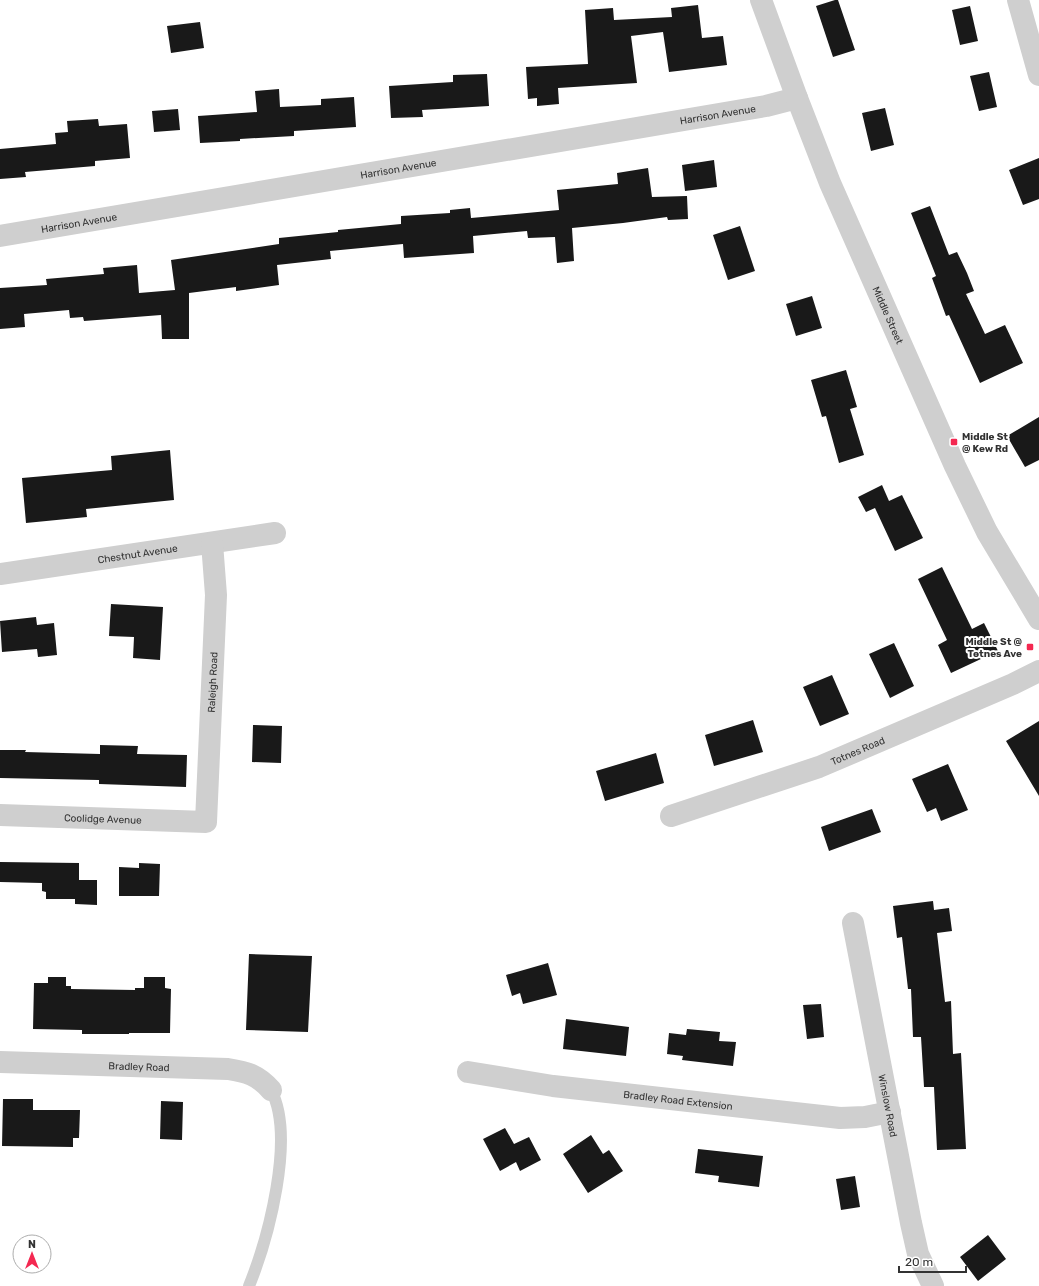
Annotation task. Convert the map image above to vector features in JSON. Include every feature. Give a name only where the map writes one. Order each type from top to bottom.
[{"type":"street","name":"Middle Street","points":[[761,0],[797,98],[833,189],[955,466],[987,532],[1039,619]]},
{"type":"street","points":[[1018,0],[1039,75]]},
{"type":"street","name":"Harrison Avenue","points":[[0,236],[766,106],[797,98]]},
{"type":"street","name":"Chestnut Avenue","points":[[0,574],[275,533]]},
{"type":"street","name":"Raleigh Road","points":[[206,822],[216,595],[212,543]]},
{"type":"street","name":"Totnes Road","points":[[671,816],[819,767],[1013,684],[1039,671]]},
{"type":"street","name":"Coolidge Avenue","points":[[0,815],[206,822]]},
{"type":"street","name":"Winslow Road","points":[[853,922],[914,1238],[918,1254],[933,1286]]},
{"type":"street","name":"Bradley Road","points":[[0,1062],[228,1069],[248,1073],[257,1077],[271,1090]]},
{"type":"street","name":"Bradley Road Extension","points":[[468,1072],[553,1086],[840,1118],[865,1117],[890,1112]]},
{"type":"lane","points":[[249,1286],[274,1205],[278,1176],[280,1121],[276,1100],[271,1090]]},
{"type":"building","points":[[838,0],[855,50],[833,57],[816,6]]},
{"type":"building","points":[[698,5],[702,38],[723,36],[727,65],[669,72],[663,32],[631,36],[637,83],[558,88],[559,104],[537,106],[537,98],[528,99],[526,67],[588,64],[585,10],[613,8],[614,20],[672,17],[671,8]]},
{"type":"building","points":[[970,6],[978,41],[960,45],[952,10]]},
{"type":"building","points":[[200,22],[204,48],[171,53],[167,26]]},
{"type":"building","points":[[989,72],[997,107],[979,111],[970,76]]},
{"type":"building","points":[[487,74],[489,106],[422,110],[423,117],[391,118],[389,86],[453,82],[453,75]]},
{"type":"building","points":[[279,89],[280,107],[321,105],[321,99],[354,97],[356,127],[294,131],[294,136],[200,143],[198,116],[257,112],[255,91]]},
{"type":"building","points":[[885,108],[894,145],[871,151],[862,113]]},
{"type":"building","points":[[178,109],[180,130],[154,132],[152,111]]},
{"type":"building","points":[[98,119],[99,126],[127,124],[130,158],[95,161],[95,166],[25,172],[26,177],[0,179],[0,149],[56,144],[55,133],[68,132],[67,121]]},
{"type":"building","points":[[1039,158],[1039,199],[1023,205],[1009,170]]},
{"type":"building","points":[[714,160],[717,187],[685,191],[682,165]]},
{"type":"building","points":[[648,168],[652,197],[687,196],[688,219],[668,220],[667,217],[572,228],[574,261],[557,263],[555,237],[528,238],[527,231],[473,236],[474,253],[404,258],[403,244],[330,251],[331,259],[277,265],[279,285],[236,291],[236,287],[189,293],[189,339],[162,339],[161,315],[84,321],[83,317],[70,318],[69,310],[24,314],[25,327],[0,329],[0,288],[47,285],[46,279],[104,274],[103,268],[137,265],[139,293],[175,290],[171,260],[279,244],[279,238],[338,232],[338,230],[401,224],[401,216],[450,213],[450,210],[470,208],[471,218],[559,210],[557,190],[618,184],[617,173]]},
{"type":"building","points":[[930,206],[949,255],[957,252],[967,273],[974,291],[966,294],[985,334],[1005,325],[1023,363],[980,383],[949,315],[946,316],[932,278],[936,276],[911,213]]},
{"type":"building","points":[[740,226],[755,271],[728,280],[713,235]]},
{"type":"building","points":[[812,296],[822,328],[796,336],[786,304]]},
{"type":"building","points":[[846,370],[857,407],[850,409],[864,455],[839,463],[826,416],[822,417],[811,380]]},
{"type":"building","points":[[1039,417],[1039,460],[1025,467],[1007,436]]},
{"type":"building","points":[[170,450],[174,500],[86,509],[87,517],[26,523],[22,478],[112,470],[111,456]]},
{"type":"building","points":[[882,485],[889,501],[902,495],[923,538],[895,551],[875,508],[866,512],[858,497]]},
{"type":"building","points":[[942,567],[972,629],[984,623],[998,651],[951,673],[938,645],[947,640],[918,579]]},
{"type":"building","points":[[111,604],[163,607],[160,660],[133,658],[134,637],[109,636]]},
{"type":"building","points":[[36,617],[37,625],[54,623],[57,655],[38,657],[37,649],[2,652],[0,621]]},
{"type":"building","points":[[894,643],[914,686],[890,698],[869,654]]},
{"type":"building","points":[[832,675],[849,714],[820,726],[803,687]]},
{"type":"building","points":[[753,720],[763,752],[714,766],[705,735]]},
{"type":"building","points":[[1039,721],[1039,796],[1006,741]]},
{"type":"building","points":[[253,725],[282,726],[281,763],[252,762]]},
{"type":"building","points":[[100,745],[138,746],[137,754],[187,755],[186,787],[99,784],[99,780],[0,778],[0,750],[100,754]]},
{"type":"building","points":[[656,753],[664,783],[605,801],[596,771]]},
{"type":"building","points":[[948,764],[968,810],[941,821],[936,808],[927,812],[912,779]]},
{"type":"building","points":[[872,809],[881,832],[829,851],[821,827]]},
{"type":"building","points":[[0,862],[79,863],[79,880],[97,880],[97,905],[75,904],[75,899],[46,899],[46,892],[42,891],[42,883],[0,882]]},
{"type":"building","points":[[139,863],[160,864],[159,896],[119,896],[119,867],[139,868]]},
{"type":"building","points":[[933,901],[934,910],[949,908],[952,931],[937,933],[945,1002],[951,1001],[953,1054],[961,1053],[966,1149],[937,1150],[934,1087],[924,1087],[921,1037],[913,1037],[911,989],[908,989],[902,937],[897,938],[893,906]]},
{"type":"building","points":[[249,954],[312,956],[308,1032],[246,1030]]},
{"type":"building","points":[[548,963],[557,995],[523,1004],[520,993],[512,996],[506,975]]},
{"type":"building","points":[[48,977],[66,977],[66,986],[71,986],[71,989],[135,990],[135,988],[144,988],[144,977],[165,977],[165,988],[171,989],[170,1033],[82,1034],[82,1030],[33,1029],[34,983],[48,983]]},
{"type":"building","points":[[821,1004],[824,1037],[807,1039],[803,1005]]},
{"type":"building","points":[[566,1019],[629,1027],[626,1056],[563,1049]]},
{"type":"building","points":[[687,1029],[720,1032],[719,1041],[736,1042],[733,1066],[682,1060],[683,1056],[667,1054],[669,1033],[686,1035]]},
{"type":"building","points":[[3,1099],[33,1099],[33,1110],[80,1110],[79,1138],[73,1138],[73,1147],[2,1146]]},
{"type":"building","points":[[161,1101],[183,1102],[182,1140],[160,1139]]},
{"type":"building","points":[[505,1128],[514,1144],[529,1137],[541,1160],[520,1171],[516,1162],[500,1171],[483,1139]]},
{"type":"building","points":[[591,1135],[603,1154],[609,1150],[623,1171],[588,1193],[563,1154]]},
{"type":"building","points":[[698,1149],[763,1156],[759,1187],[718,1182],[719,1176],[695,1173]]},
{"type":"building","points":[[855,1176],[860,1207],[841,1210],[836,1179]]},
{"type":"building","points":[[988,1235],[1006,1259],[978,1281],[960,1257]]},
{"type":"place","name":"Middle St @ Kew Rd","points":[[954,442]]},
{"type":"place","name":"Middle St @ Totnes Ave","points":[[1030,647]]}]
